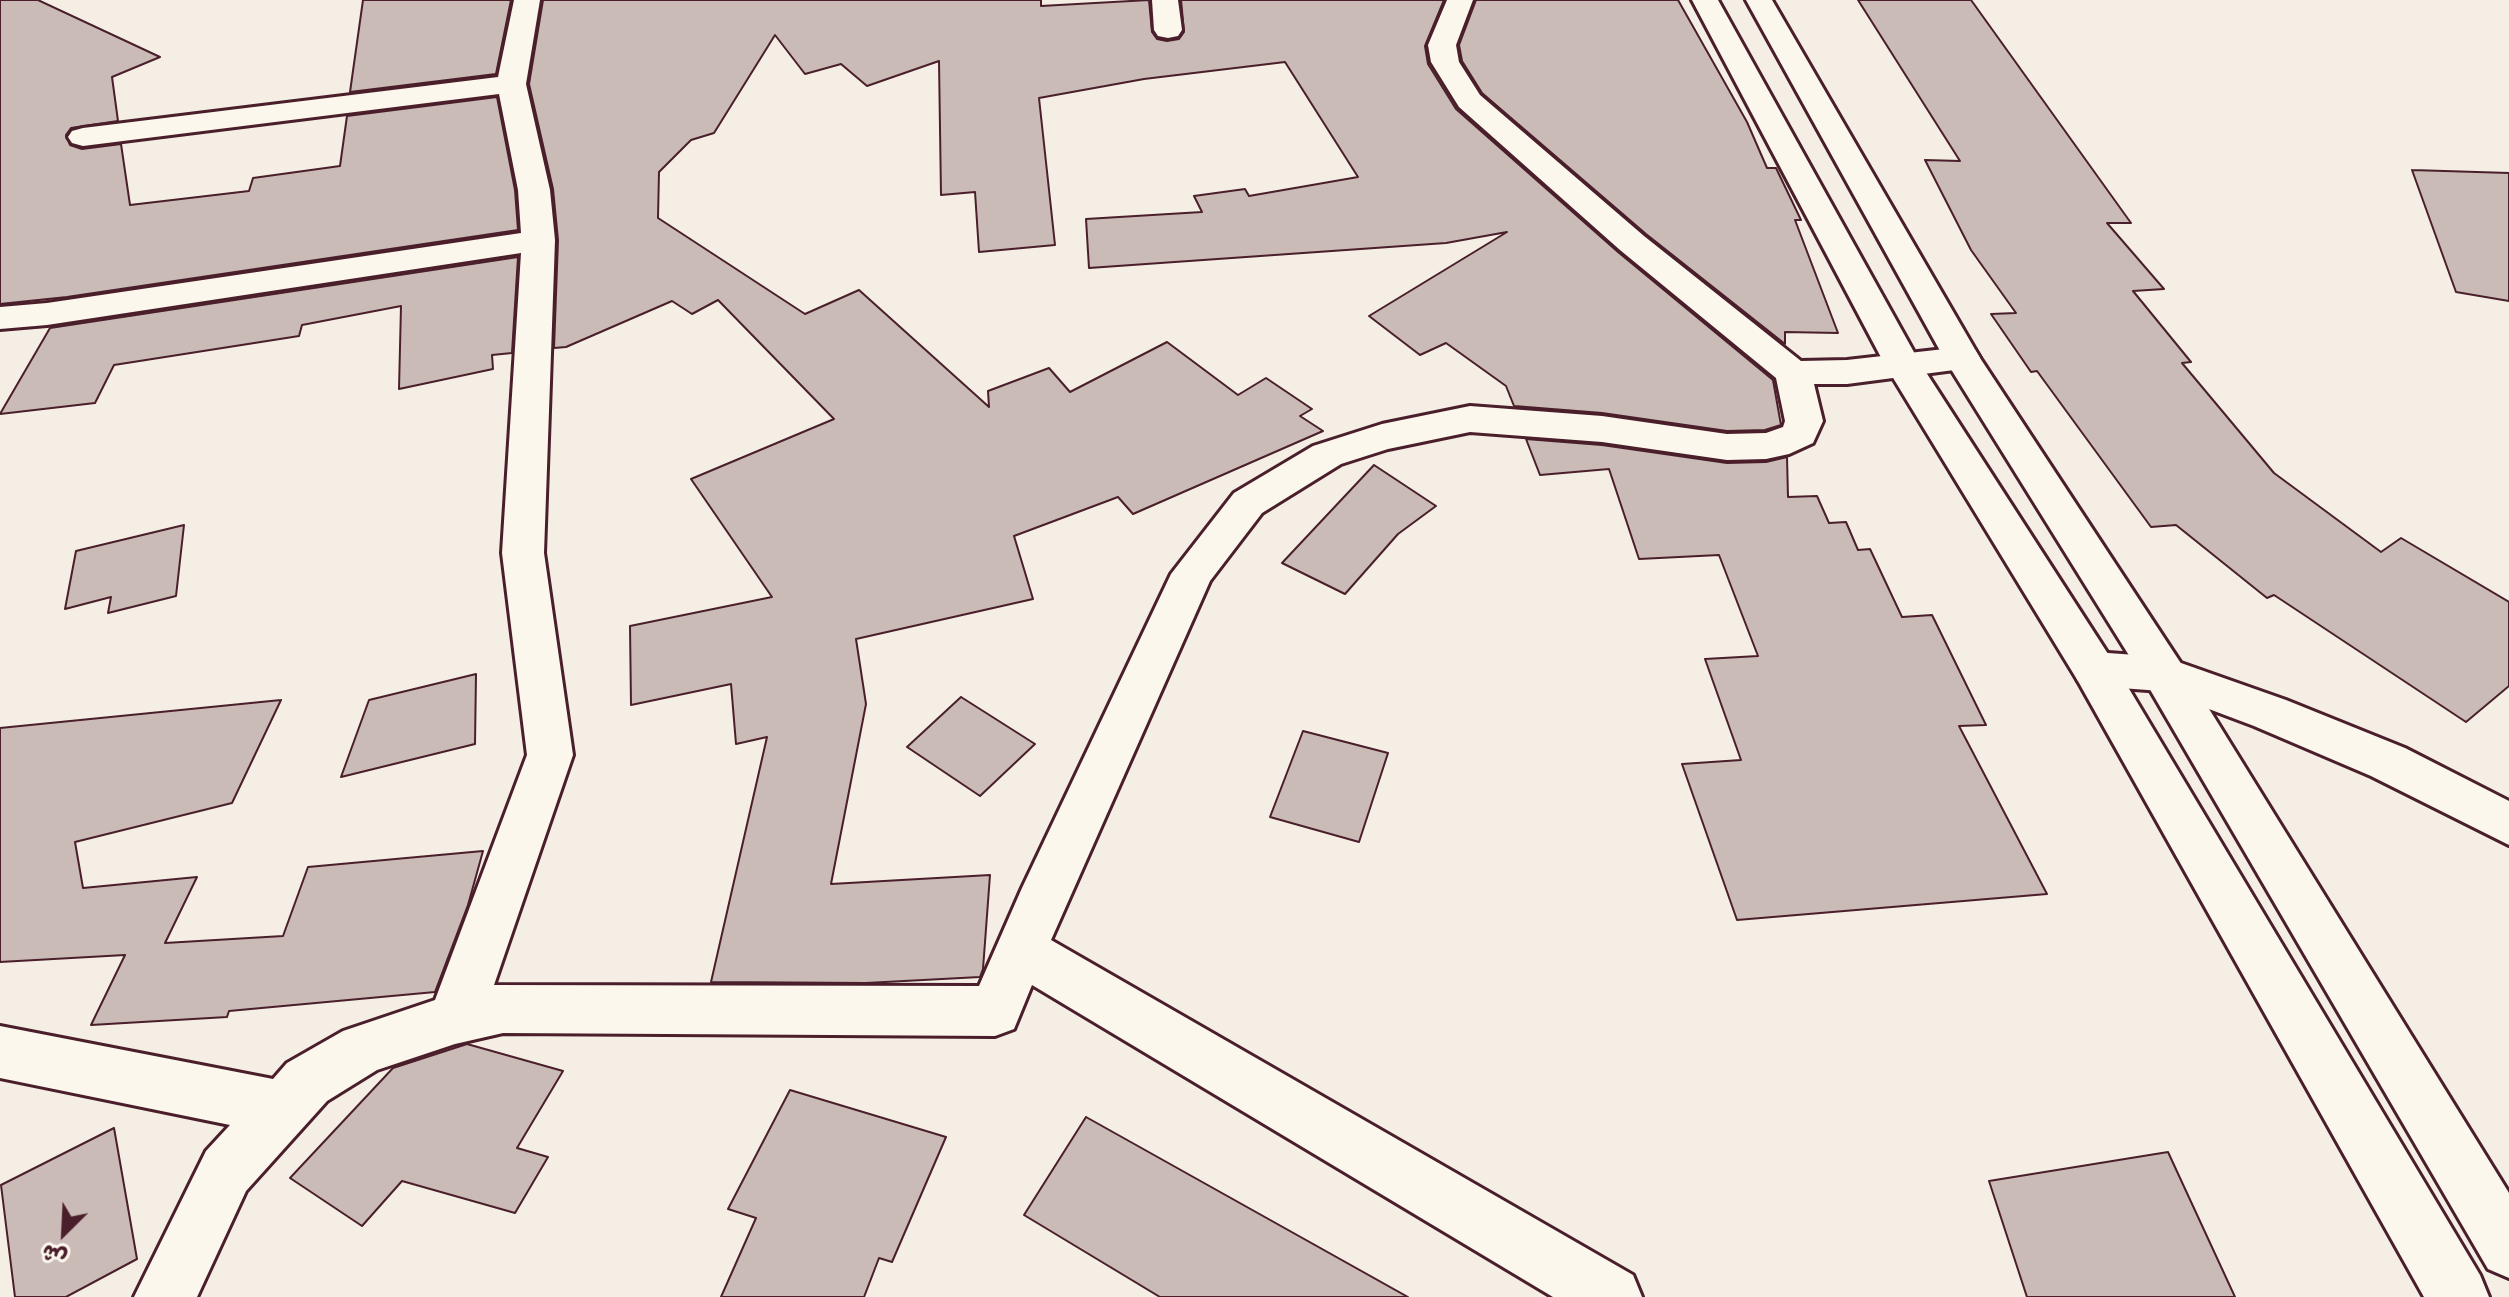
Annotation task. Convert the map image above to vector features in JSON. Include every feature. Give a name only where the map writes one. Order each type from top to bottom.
[{"type":"street","points":[[455,1019],[550,755],[523,553],[538,240],[534,190],[511,84],[527,0]]},
{"type":"street","points":[[1165,0],[1168,30]]},
{"type":"street","points":[[165,1297],[226,1171],[307,1082],[362,1049],[455,1019],[503,1008],[995,1011],[1047,888],[1192,574],[1248,503],[1327,455],[1382,437],[1470,419],[1602,429],[1727,447],[1766,446],[1789,441],[1799,434],[1804,421],[1793,373],[1621,234],[1469,101],[1445,62],[1442,45],[1460,0]]},
{"type":"street","points":[[1705,0],[1902,363],[2094,669],[2458,1297]]},
{"type":"street","points":[[1759,0],[1962,358],[2164,674],[2509,1248]]},
{"type":"street","points":[[83,137],[511,84]]},
{"type":"street","points":[[0,318],[62,312],[538,240]]},
{"type":"street","points":[[1793,373],[1847,372],[1962,358]]},
{"type":"street","points":[[2094,669],[2164,674],[2388,762],[2509,824]]},
{"type":"street","points":[[1022,951],[1611,1297]]},
{"type":"street","points":[[0,1052],[282,1108]]},
{"type":"building","points":[[0,0],[38,0],[160,57],[112,77],[118,121],[71,128],[66,135],[70,145],[82,149],[121,144],[130,205],[249,191],[253,178],[340,166],[347,116],[497,97],[515,190],[518,230],[67,297],[0,304]]},
{"type":"building","points":[[363,0],[511,0],[496,74],[350,92]]},
{"type":"building","points":[[543,0],[1041,0],[1041,6],[1149,0],[1152,32],[1157,39],[1167,41],[1179,39],[1184,32],[1181,0],[1444,0],[1425,46],[1428,64],[1456,109],[1618,252],[1773,380],[1781,425],[1765,430],[1727,431],[1602,413],[1514,406],[1506,386],[1446,343],[1420,355],[1369,316],[1507,232],[1446,243],[1089,268],[1086,219],[1202,212],[1194,196],[1245,189],[1249,196],[1358,177],[1285,62],[1144,79],[1039,98],[1055,245],[979,252],[975,192],[941,195],[939,61],[867,86],[841,64],[805,74],[775,35],[714,133],[691,140],[659,172],[658,218],[805,314],[859,290],[989,407],[988,391],[1049,368],[1070,392],[1167,342],[1238,395],[1266,378],[1312,409],[1300,416],[1323,431],[1133,514],[1118,497],[1014,536],[1033,599],[856,639],[866,704],[831,884],[990,875],[980,977],[866,983],[711,982],[767,737],[736,744],[731,684],[631,705],[630,626],[772,597],[691,479],[834,419],[718,300],[692,314],[672,301],[566,347],[554,348],[558,240],[553,189],[529,84]]},
{"type":"building","points":[[1476,0],[1678,0],[1747,122],[1767,168],[1776,168],[1801,220],[1795,220],[1838,333],[1785,332],[1785,344],[1646,234],[1482,93],[1462,61],[1459,45]]},
{"type":"building","points":[[1858,0],[1971,0],[2131,223],[2107,223],[2164,289],[2133,291],[2191,362],[2182,363],[2274,473],[2381,552],[2401,538],[2509,602],[2509,686],[2466,722],[2274,595],[2267,598],[2176,525],[2151,527],[2037,371],[2031,372],[1991,314],[2016,313],[1971,250],[1925,160],[1960,161]]},
{"type":"building","points":[[2412,170],[2509,173],[2509,301],[2456,292]]},
{"type":"building","points":[[518,257],[512,353],[492,355],[493,369],[399,389],[401,306],[302,325],[299,336],[114,365],[95,403],[0,414],[50,328]]},
{"type":"building","points":[[1526,439],[1602,445],[1727,463],[1766,462],[1787,457],[1788,497],[1817,496],[1829,523],[1846,522],[1858,550],[1870,549],[1902,617],[1932,615],[1986,725],[1959,726],[2047,894],[1737,920],[1682,764],[1741,760],[1705,659],[1758,656],[1719,555],[1639,559],[1609,469],[1540,475]]},
{"type":"building","points":[[1374,465],[1436,506],[1398,534],[1345,594],[1282,563]]},
{"type":"building","points":[[184,525],[176,596],[108,613],[111,597],[65,609],[76,551]]},
{"type":"building","points":[[476,674],[475,744],[341,777],[369,700]]},
{"type":"building","points":[[961,697],[1035,744],[980,796],[907,747]]},
{"type":"building","points":[[281,700],[232,803],[75,842],[83,888],[197,877],[165,943],[283,936],[308,867],[483,851],[468,905],[435,992],[229,1011],[227,1017],[91,1025],[125,955],[0,962],[0,728]]},
{"type":"building","points":[[1303,731],[1388,753],[1359,842],[1270,817]]},
{"type":"building","points":[[467,1044],[563,1071],[517,1148],[548,1157],[515,1213],[402,1181],[362,1226],[290,1178],[393,1068]]},
{"type":"building","points":[[790,1090],[946,1137],[892,1262],[879,1258],[864,1297],[721,1297],[756,1218],[728,1209]]},
{"type":"building","points":[[1086,1117],[1408,1297],[1160,1297],[1024,1215]]},
{"type":"building","points":[[114,1128],[137,1259],[66,1297],[15,1297],[1,1185]]},
{"type":"building","points":[[2168,1152],[2235,1297],[2027,1297],[1989,1181]]}]
